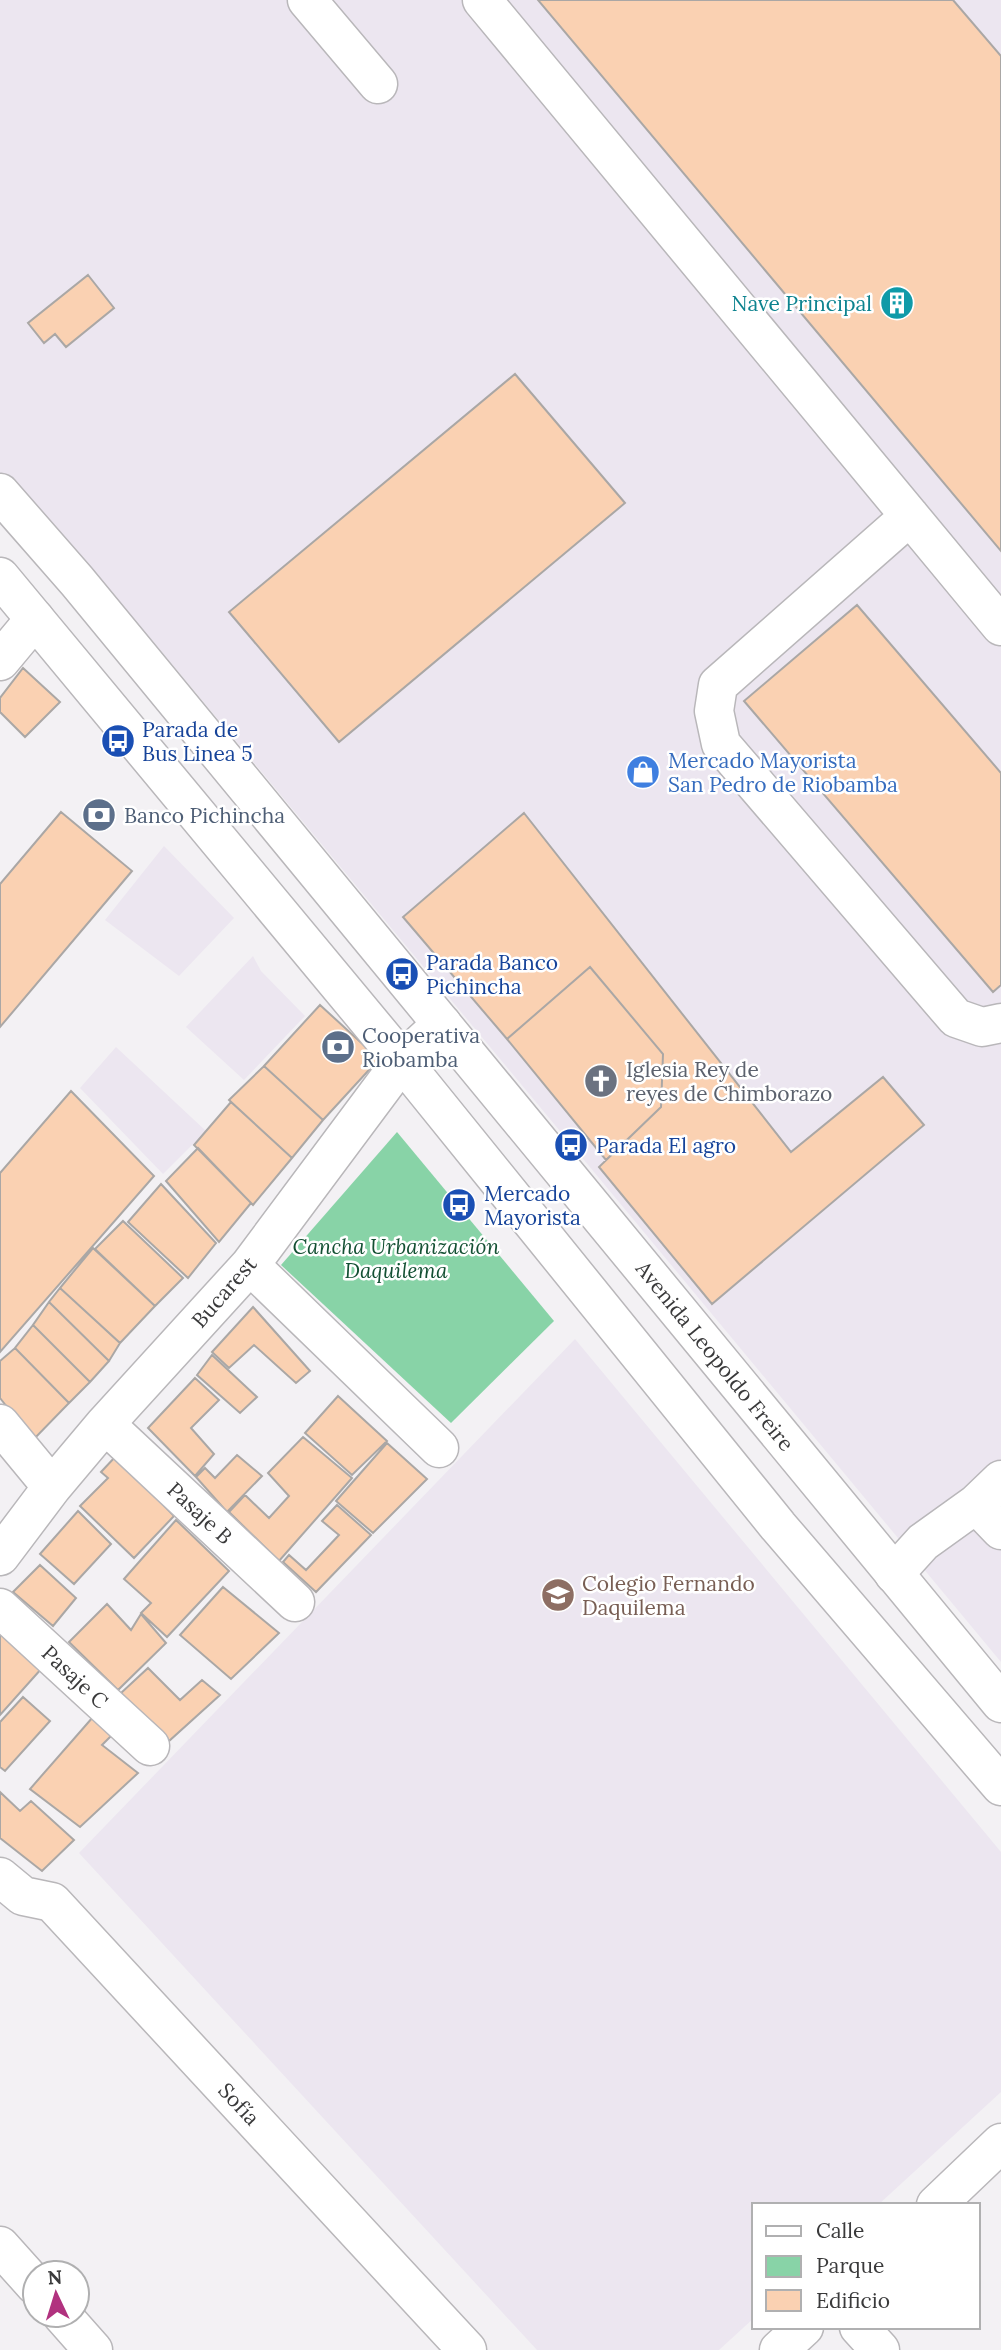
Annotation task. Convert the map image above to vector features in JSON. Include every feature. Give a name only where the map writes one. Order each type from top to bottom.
[{"type":"main road","points":[[307,0],[378,84]]},
{"type":"main road","points":[[482,0],[1001,626]]},
{"type":"main road","name":"Avenida Leopoldo Freire","points":[[0,493],[78,581],[1001,1703]]},
{"type":"main road","points":[[910,516],[718,685],[714,710],[721,744],[956,1018],[982,1027],[1001,1023]]},
{"type":"main road","points":[[0,577],[402,1061],[778,1526],[1001,1786]]},
{"type":"main road","points":[[0,660],[35,619]]},
{"type":"main road","name":"Bucarest","points":[[0,1556],[52,1486],[105,1424],[250,1265],[402,1061],[442,1024]]},
{"type":"main road","points":[[250,1265],[439,1448]]},
{"type":"main road","points":[[0,1424],[52,1486]]},
{"type":"main road","name":"Pasaje B","points":[[105,1424],[295,1602]]},
{"type":"main road","points":[[778,1526],[823,1488]]},
{"type":"main road","points":[[894,1574],[923,1542],[993,1505]]},
{"type":"main road","name":"Pasaje C","points":[[0,1608],[150,1746]]},
{"type":"main road","name":"Sofía","points":[[0,1877],[23,1896],[52,1902],[467,2350]]},
{"type":"main road","points":[[938,2203],[1001,2143]]},
{"type":"main road","points":[[0,2246],[21,2269]]},
{"type":"main road","points":[[74,2329],[93,2350]]},
{"type":"main road","points":[[779,2350],[802,2329]]},
{"type":"main road","points":[[861,2329],[880,2350]]},
{"type":"shaded area","name":"Mercado Mayorista San Pedro de Riobamba","points":[[0,0],[1001,0],[1001,1662],[152,640],[0,473]]},
{"type":"shaded area","points":[[164,846],[234,918],[179,976],[105,920]]},
{"type":"shaded area","points":[[253,956],[261,971],[305,1016],[244,1080],[186,1027]]},
{"type":"shaded area","points":[[116,1047],[206,1131],[163,1174],[80,1088]]},
{"type":"shaded area","name":"Colegio Fernando Daquilema","points":[[575,1339],[1001,1852],[1001,2092],[880,2203],[752,2203],[752,2320],[719,2350],[537,2350],[79,1853]]},
{"type":"green space","name":"Cancha Urbanización Daquilema","points":[[397,1132],[554,1321],[451,1423],[281,1265]]},
{"type":"building","name":"Nave Principal","points":[[538,0],[953,0],[1001,56],[1001,551]]},
{"type":"building","points":[[88,275],[114,308],[66,347],[55,334],[44,343],[28,323]]},
{"type":"building","points":[[515,374],[625,503],[339,742],[229,612]]},
{"type":"building","points":[[857,605],[1001,773],[1001,985],[993,992],[744,701]]},
{"type":"building","points":[[23,668],[60,702],[25,737],[0,712],[0,698]]},
{"type":"building","points":[[61,812],[132,871],[0,1027],[0,884]]},
{"type":"building","points":[[524,813],[791,1152],[883,1077],[924,1125],[712,1304],[599,1167],[661,1107],[663,1054],[590,967],[507,1039],[403,917]]},
{"type":"building","name":"Iglesia Rey de reyes de Chimborazo","points":[[590,967],[663,1054],[661,1107],[606,1160],[507,1039]]},
{"type":"building","points":[[320,1005],[379,1059],[323,1120],[264,1066]]},
{"type":"building","points":[[264,1066],[323,1120],[292,1158],[229,1100]]},
{"type":"building","points":[[71,1091],[154,1176],[0,1352],[0,1173]]},
{"type":"building","points":[[231,1102],[292,1158],[253,1205],[194,1145]]},
{"type":"building","points":[[198,1148],[251,1203],[219,1242],[166,1181]]},
{"type":"building","points":[[161,1184],[216,1243],[188,1278],[128,1222]]},
{"type":"building","points":[[123,1221],[183,1278],[155,1306],[95,1249]]},
{"type":"building","points":[[93,1248],[155,1306],[120,1343],[60,1288]]},
{"type":"building","points":[[60,1288],[120,1343],[109,1361],[49,1302]]},
{"type":"building","points":[[49,1302],[109,1361],[90,1382],[33,1325]]},
{"type":"building","points":[[253,1307],[310,1371],[296,1383],[254,1345],[229,1368],[212,1352]]},
{"type":"building","points":[[33,1325],[90,1382],[69,1403],[15,1348]]},
{"type":"building","points":[[15,1348],[69,1403],[33,1440],[0,1398],[0,1361]]},
{"type":"building","points":[[212,1355],[257,1397],[240,1413],[197,1375]]},
{"type":"building","points":[[195,1378],[219,1400],[191,1428],[214,1454],[195,1476],[148,1428]]},
{"type":"building","points":[[338,1396],[387,1441],[352,1475],[305,1433]]},
{"type":"building","points":[[303,1437],[352,1478],[279,1561],[229,1512],[245,1495],[269,1518],[289,1496],[268,1473]]},
{"type":"building","points":[[387,1443],[427,1479],[373,1533],[336,1501]]},
{"type":"building","points":[[237,1455],[262,1476],[227,1512],[196,1477],[205,1468],[215,1478]]},
{"type":"building","points":[[116,1456],[174,1516],[134,1558],[80,1506],[108,1478],[101,1472]]},
{"type":"building","points":[[337,1505],[371,1535],[316,1592],[283,1562],[289,1555],[306,1570],[339,1535],[322,1521]]},
{"type":"building","points":[[78,1511],[111,1544],[74,1584],[40,1554]]},
{"type":"building","points":[[176,1520],[229,1571],[167,1637],[141,1613],[151,1603],[124,1579]]},
{"type":"building","points":[[40,1565],[76,1598],[53,1626],[13,1592]]},
{"type":"building","points":[[223,1587],[279,1633],[231,1679],[180,1635]]},
{"type":"building","points":[[107,1604],[131,1630],[141,1614],[166,1643],[118,1690],[69,1642]]},
{"type":"building","points":[[0,1633],[42,1668],[0,1715]]},
{"type":"building","points":[[148,1668],[180,1700],[202,1680],[220,1695],[169,1741],[121,1693]]},
{"type":"building","points":[[23,1697],[50,1721],[5,1771],[0,1767],[0,1722]]},
{"type":"building","points":[[93,1717],[113,1734],[102,1745],[138,1773],[80,1827],[30,1789]]},
{"type":"building","points":[[0,1792],[20,1811],[31,1801],[74,1840],[42,1871],[0,1838]]},
{"type":"place","name":"Nave Principal","points":[[897,303]]},
{"type":"place","name":"Parada de Bus Linea 5","points":[[118,741]]},
{"type":"place","name":"Mercado Mayorista San Pedro de Riobamba","points":[[643,772]]},
{"type":"place","name":"Banco Pichincha","points":[[99,815]]},
{"type":"place","name":"Parada Banco Pichincha","points":[[402,974]]},
{"type":"place","name":"Cooperativa Riobamba","points":[[338,1047]]},
{"type":"place","name":"Iglesia Rey de reyes de Chimborazo","points":[[601,1081]]},
{"type":"place","name":"Parada El agro","points":[[571,1145]]},
{"type":"place","name":"Mercado Mayorista","points":[[459,1205]]},
{"type":"place","name":"Colegio Fernando Daquilema","points":[[558,1595]]}]
